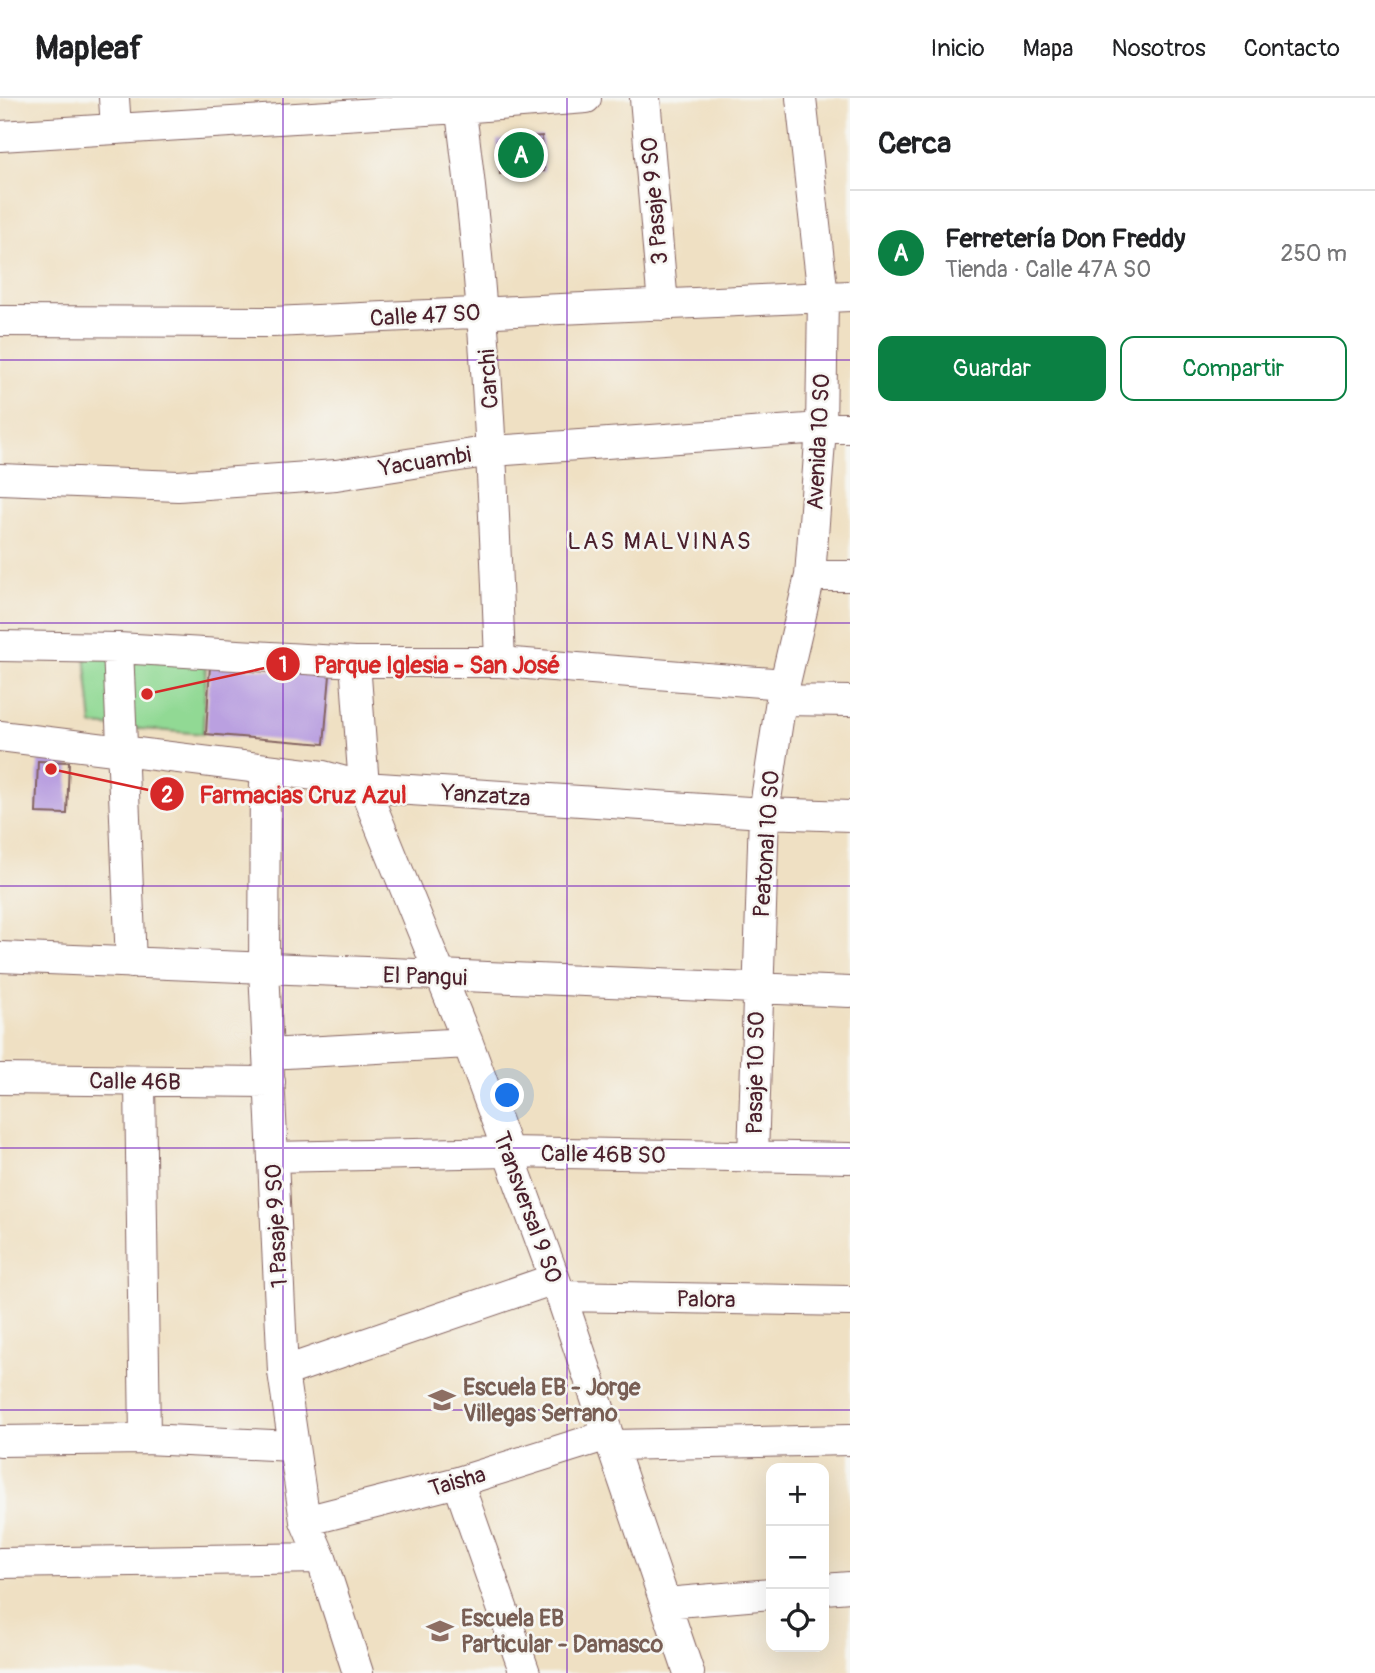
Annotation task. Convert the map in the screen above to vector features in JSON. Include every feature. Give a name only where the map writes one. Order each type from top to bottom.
[{"type":"street","points":[[114,98],[116,128]]},
{"type":"street","points":[[0,136],[460,103],[586,98]]},
{"type":"street","name":"3 Pasaje 9 SO","points":[[645,98],[663,305]]},
{"type":"street","name":"Avenida 10 SO","points":[[783,692],[810,576],[835,428],[836,297],[801,98]]},
{"type":"street","name":"Carchi","points":[[460,103],[484,313],[500,662]]},
{"type":"street","name":"Calle 47 SO","points":[[0,321],[273,322],[836,297]]},
{"type":"street","name":"Yacuambi","points":[[0,479],[177,486],[336,475],[492,451],[835,428]]},
{"type":"street","points":[[810,576],[850,576]]},
{"type":"street","points":[[0,646],[118,648],[355,662],[500,662],[850,701]]},
{"type":"street","points":[[118,648],[131,963]]},
{"type":"street","name":"Transversal 9 SO","points":[[355,662],[364,787],[468,1043],[508,1152],[689,1673]]},
{"type":"street","name":"Peatonal 10 SO","points":[[757,989],[764,813],[783,692]]},
{"type":"street","name":"Yanzatza","points":[[0,736],[323,776],[364,787],[764,813],[850,816]]},
{"type":"street","name":"1 Pasaje 9 SO","points":[[265,769],[264,969],[282,1372],[305,1521],[321,1559],[358,1673]]},
{"type":"street","name":"El Pangui","points":[[0,957],[850,992]]},
{"type":"street","name":"Pasaje 10 SO","points":[[754,1156],[757,989]]},
{"type":"street","name":"Calle 46B","points":[[0,1079],[140,1081],[468,1043]]},
{"type":"street","points":[[140,1081],[145,1439]]},
{"type":"street","name":"Calle 46B SO","points":[[273,1157],[508,1152],[850,1158]]},
{"type":"street","name":"Palora","points":[[282,1372],[557,1288],[850,1301]]},
{"type":"street","points":[[0,1441],[145,1439],[292,1446]]},
{"type":"street","name":"Taisha","points":[[305,1521],[610,1440],[850,1440]]},
{"type":"street","points":[[458,1482],[525,1673]]},
{"type":"street","points":[[0,1563],[321,1559]]},
{"type":"street","points":[[829,1589],[850,1587]]},
{"type":"street","points":[[666,1603],[766,1594]]},
{"type":"green space","points":[[85,655],[206,663],[203,734],[92,725]]},
{"type":"building","points":[[542,136],[544,171],[500,174],[497,140]]},
{"type":"building","points":[[210,665],[330,675],[324,744],[206,734]]},
{"type":"building","points":[[38,761],[69,762],[67,814],[36,813]]},
{"type":"place","name":"Ferretería Don Freddy","points":[[521,155]]},
{"type":"place","name":"Parque Iglesia - San José","points":[[147,694]]},
{"type":"place","name":"Farmacias Cruz Azul","points":[[51,769]]},
{"type":"place","name":"Escuela EB - Jorge Villegas Serrano","points":[[442,1400]]},
{"type":"place","name":"Escuela EB Particular - Damasco","points":[[440,1631]]},
{"type":"district","name":"LAS MALVINAS","points":[[660,541]]}]
